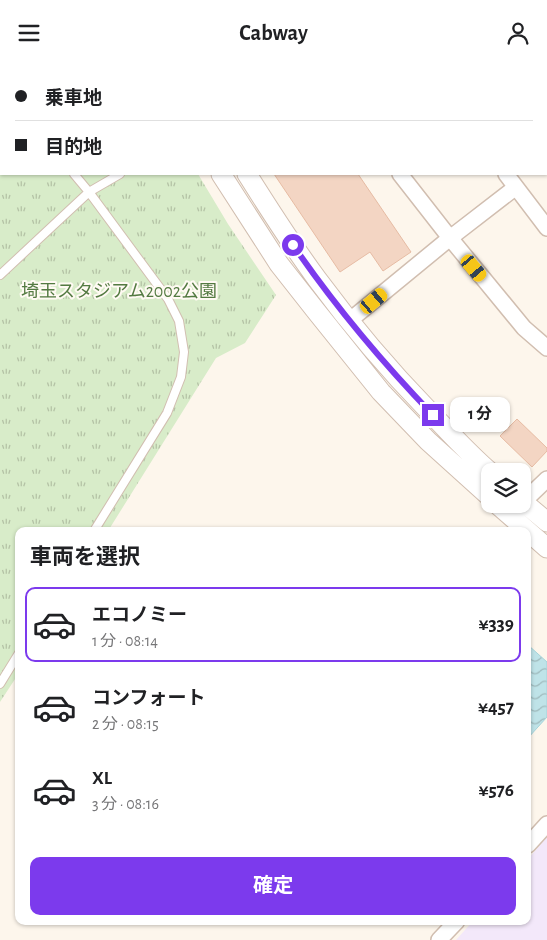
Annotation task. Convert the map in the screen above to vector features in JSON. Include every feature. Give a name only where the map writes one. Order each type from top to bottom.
[{"type":"street","points":[[222,175],[279,264],[381,392],[428,441],[481,489]]},
{"type":"street","points":[[248,175],[310,270],[349,321],[396,377],[481,463]]},
{"type":"street","points":[[401,175],[524,328],[547,349]]},
{"type":"street","points":[[507,175],[547,228]]},
{"type":"street","points":[[349,321],[450,238],[516,187]]},
{"type":"street","points":[[531,494],[547,479]]},
{"type":"street","points":[[531,508],[547,522]]},
{"type":"street","points":[[507,513],[523,527]]},
{"type":"street","points":[[531,534],[547,548]]},
{"type":"street","points":[[531,842],[547,824]]},
{"type":"street","points":[[439,940],[453,925]]},
{"type":"lane","points":[[75,175],[168,299],[179,321],[184,352],[181,377],[167,413],[96,527]]},
{"type":"lane","points":[[0,275],[89,192],[118,175]]},
{"type":"lane","points":[[0,683],[15,659]]},
{"type":"shaded area","points":[[547,837],[547,940],[456,940],[469,925],[531,925],[531,856]]},
{"type":"green space","name":"埼玉スタジアム2002公園","points":[[0,175],[199,175],[228,224],[276,295],[245,343],[216,358],[110,527],[15,527],[15,679],[0,702]]},
{"type":"water","points":[[531,648],[547,662],[547,717],[531,735]]},
{"type":"building","points":[[275,175],[359,175],[411,252],[383,271],[370,252],[340,272]]},
{"type":"building","points":[[517,419],[547,448],[547,451],[532,467],[531,463],[528,463],[500,436]]},
{"type":"route","points":[[293,245],[349,321],[396,377],[433,415]]}]
